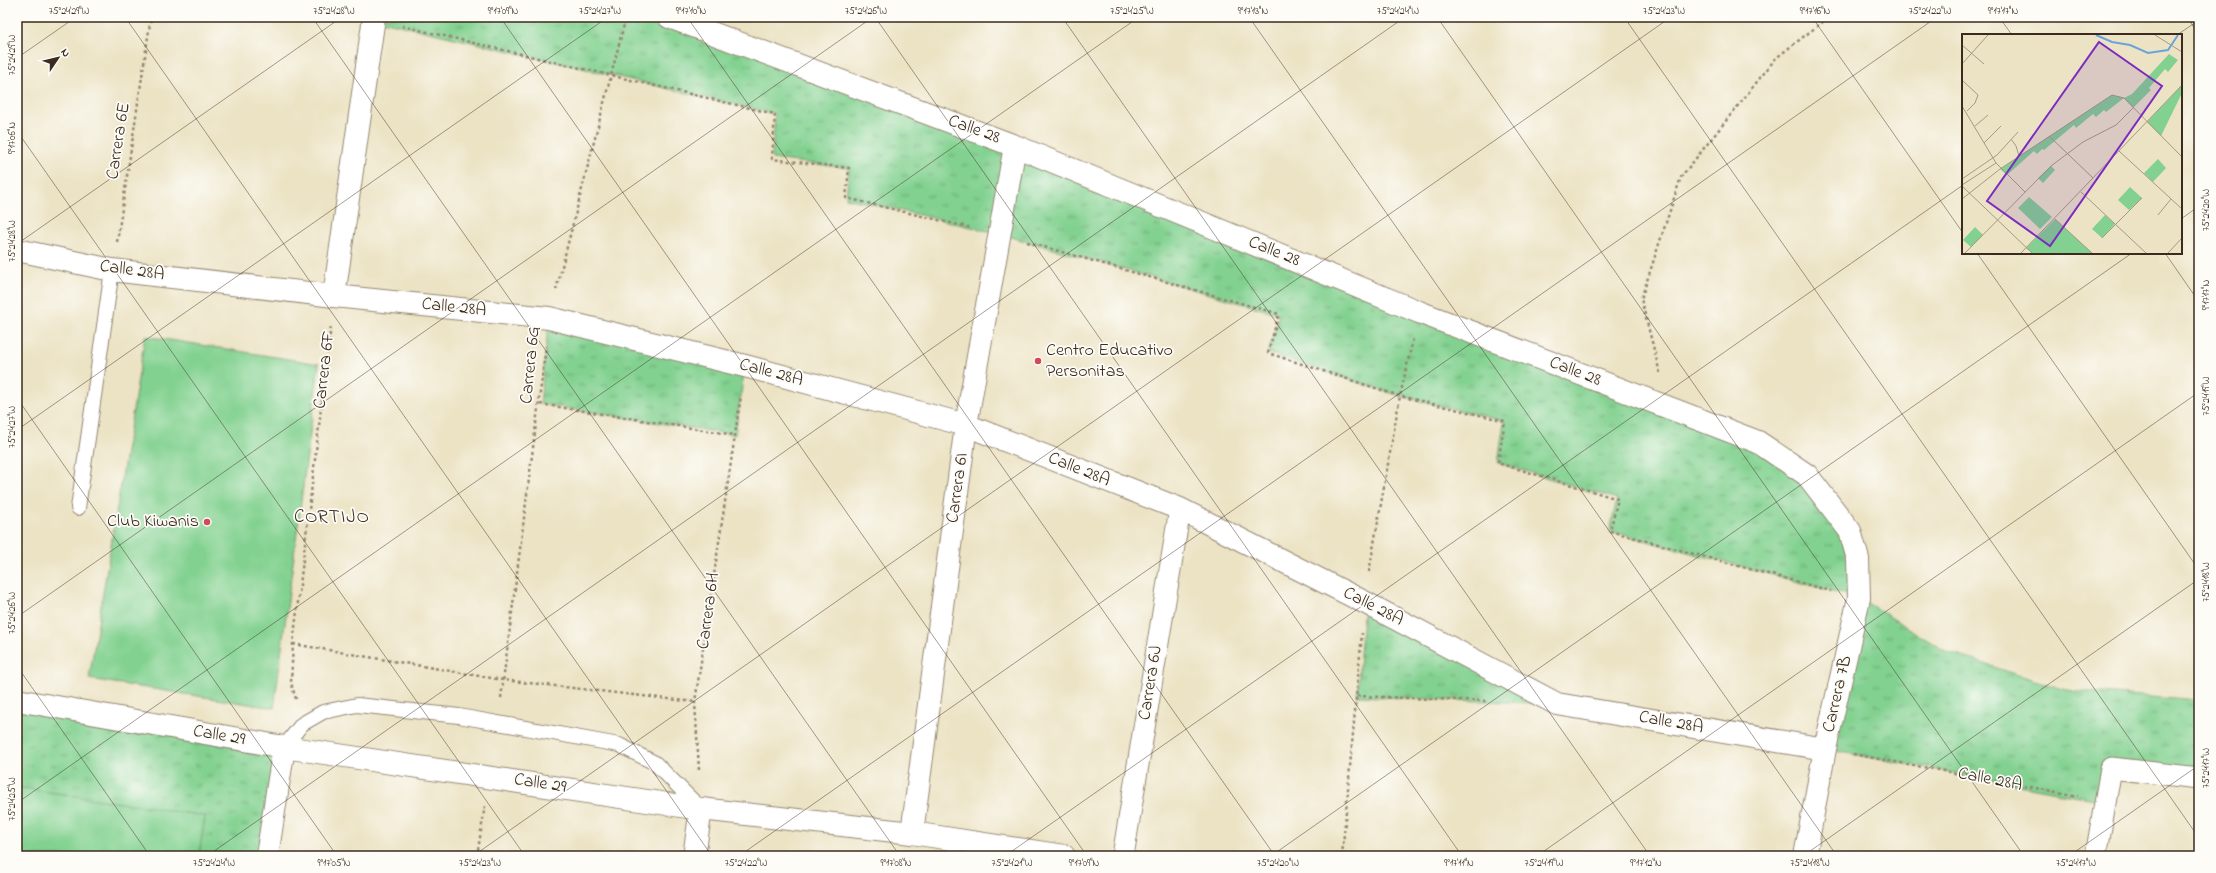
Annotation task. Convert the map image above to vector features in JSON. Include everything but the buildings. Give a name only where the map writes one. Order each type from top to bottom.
[{"type":"street","name":"Calle 28","points":[[669,17],[1015,146],[1419,312],[1758,442],[1807,475],[1850,531]]},
{"type":"street","points":[[334,296],[374,18]]},
{"type":"street","name":"Carrera 6I","points":[[912,833],[966,425],[1001,234],[1015,146]]},
{"type":"street","name":"Calle 28A","points":[[17,250],[112,270],[334,296],[549,318],[745,366],[966,425],[1180,509],[1364,602],[1557,704],[1825,749]]},
{"type":"street","name":"Carrera 6J","points":[[1123,856],[1180,509]]},
{"type":"street","name":"Carrera 7B","points":[[1805,856],[1825,749],[1859,598],[1858,559],[1850,531]]},
{"type":"street","name":"Calle 29","points":[[17,700],[284,747],[489,776],[701,809],[912,833],[1064,856]]},
{"type":"street","points":[[267,856],[284,747]]},
{"type":"street","points":[[2096,856],[2111,768],[2199,778]]},
{"type":"street","points":[[694,856],[701,809]]},
{"type":"lane","points":[[78,508],[112,270]]},
{"type":"lane","points":[[284,747],[302,724],[323,712],[357,705],[459,716],[619,745],[655,763],[701,809]]},
{"type":"path","name":"Carrera 6E","points":[[112,270],[151,17]]},
{"type":"path","name":"Carrera 6G","points":[[498,723],[540,404],[549,318],[626,17]]},
{"type":"path","points":[[1669,408],[1641,299],[1681,176],[1776,58],[1829,17]]},
{"type":"path","points":[[374,18],[611,77],[775,114],[772,159],[850,168],[846,198],[1001,234],[1279,314],[1268,354],[1400,396],[1505,421],[1498,463],[1618,499],[1610,531],[1859,598]]},
{"type":"path","name":"Carrera 6F","points":[[302,724],[292,683],[292,644],[334,296]]},
{"type":"path","name":"Carrera 6H","points":[[701,809],[695,702],[745,366]]},
{"type":"path","points":[[540,404],[735,435]]},
{"type":"path","points":[[292,644],[503,680],[695,702]]},
{"type":"path","points":[[1357,696],[1493,701]]},
{"type":"path","name":"Calle 28A","points":[[1825,749],[2105,801]]},
{"type":"path","points":[[478,856],[489,776]]},
{"type":"green space","points":[[374,17],[669,17],[1758,442],[1833,506],[1859,598],[1947,652],[2066,690],[2199,701],[2199,778],[2111,768],[2105,801],[1825,749],[1858,598],[1610,531],[1617,499],[1498,463],[1504,421],[1400,396],[1268,353],[1279,314],[1001,234],[846,198],[849,168],[772,159],[775,114],[374,19]]},
{"type":"green space","points":[[549,318],[745,366],[735,435],[540,404]]},
{"type":"green space","name":"Club Kiwanis","points":[[145,336],[319,364],[274,708],[89,679]]},
{"type":"green space","points":[[1364,602],[1557,704],[1357,696]]},
{"type":"green space","points":[[17,700],[284,747],[267,856],[17,856]]},
{"type":"green space","points":[[17,787],[205,816],[199,856],[17,856]]},
{"type":"place","name":"Centro Educativo Personitas","points":[[1038,361]]},
{"type":"place","name":"Club Kiwanis","points":[[207,522]]},
{"type":"district","name":"CORTIJO","points":[[332,517]]}]
